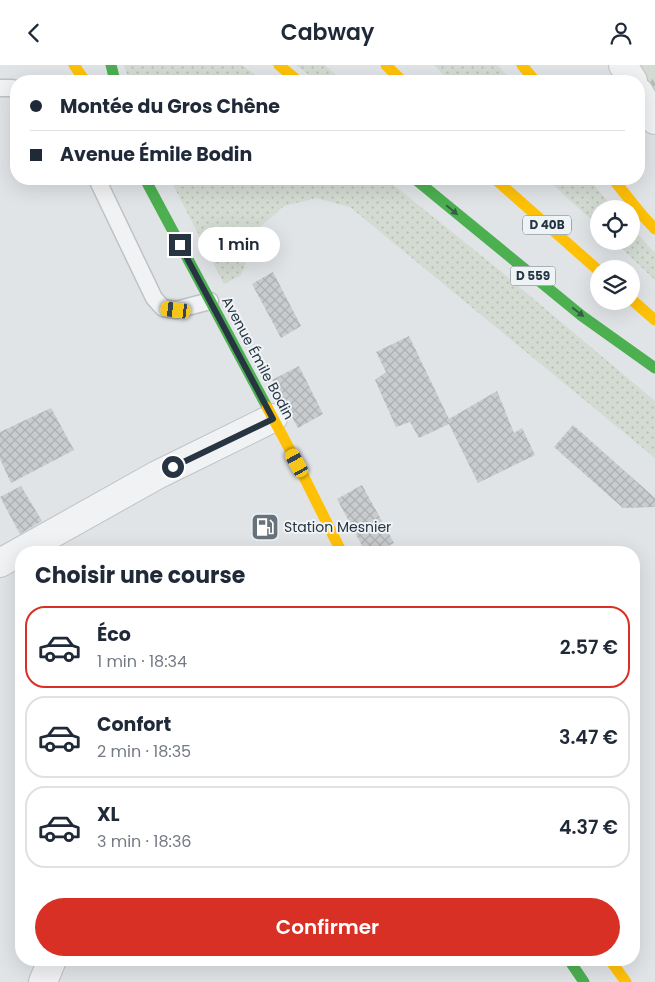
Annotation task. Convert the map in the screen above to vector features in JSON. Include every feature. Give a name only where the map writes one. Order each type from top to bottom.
[{"type":"main road","points":[[279,65],[291,75]]},
{"type":"main road","points":[[386,65],[396,75]]},
{"type":"main road","points":[[522,65],[530,75]]},
{"type":"main road","name":"Avenue Émile Bodin","points":[[148,185],[297,463],[338,546]]},
{"type":"main road","name":"D 559","points":[[422,185],[582,316],[655,368]]},
{"type":"main road","name":"D 40B","points":[[502,185],[590,263]]},
{"type":"main road","points":[[618,185],[655,229]]},
{"type":"main road","points":[[640,307],[655,320]]},
{"type":"main road","points":[[573,966],[584,982]]},
{"type":"main road","points":[[610,967],[626,982]]},
{"type":"street","points":[[645,102],[655,120]]},
{"type":"street","points":[[30,546],[157,475],[273,419]]},
{"type":"street","points":[[0,563],[15,555]]},
{"type":"street","points":[[43,982],[50,966]]},
{"type":"lane","points":[[100,185],[154,298],[163,308],[176,310],[210,301]]},
{"type":"green space","points":[[124,65],[242,65],[256,75],[127,75]]},
{"type":"green space","points":[[296,65],[325,65],[336,75],[309,75]]},
{"type":"green space","points":[[434,65],[498,65],[506,75],[443,75]]},
{"type":"green space","points":[[628,65],[655,65],[655,99],[645,86],[645,75],[636,75]]},
{"type":"green space","points":[[173,185],[393,185],[498,269],[655,401],[655,458],[350,207],[316,198],[284,206],[260,227],[241,275],[224,284]]},
{"type":"green space","points":[[554,185],[594,185],[606,200],[590,200],[590,219]]},
{"type":"green space","points":[[640,237],[655,253],[655,280],[640,266],[640,260],[634,260],[623,250],[640,250]]},
{"type":"building","points":[[273,272],[301,326],[281,338],[252,284]]},
{"type":"building","points":[[409,336],[449,419],[497,391],[514,433],[522,428],[535,455],[478,483],[449,424],[419,438],[410,422],[396,427],[375,380],[386,372],[376,352]]},
{"type":"building","points":[[299,366],[323,414],[298,428],[272,380]]},
{"type":"building","points":[[51,408],[74,450],[11,483],[0,459],[0,432]]},
{"type":"building","points":[[573,425],[655,498],[655,507],[623,508],[554,447]]},
{"type":"building","points":[[362,485],[394,543],[388,546],[362,546],[337,499]]},
{"type":"building","points":[[21,486],[42,521],[20,534],[0,497]]},
{"type":"traffic: fast","points":[[111,65],[114,75]]},
{"type":"traffic: fast","points":[[148,185],[267,407]]},
{"type":"traffic: fast","points":[[422,185],[582,316],[655,368]]},
{"type":"traffic: fast","points":[[573,966],[584,982]]},
{"type":"traffic: slow","points":[[74,65],[81,75]]},
{"type":"traffic: slow","points":[[279,65],[291,75]]},
{"type":"traffic: slow","points":[[386,65],[396,75]]},
{"type":"traffic: slow","points":[[522,65],[530,75]]},
{"type":"traffic: slow","points":[[502,185],[590,263]]},
{"type":"traffic: slow","points":[[618,185],[655,229]]},
{"type":"traffic: slow","points":[[640,307],[655,320]]},
{"type":"traffic: slow","points":[[267,407],[338,546]]},
{"type":"traffic: slow","points":[[614,966],[626,982]]},
{"type":"place","name":"Station Mesnier","points":[[265,527]]},
{"type":"route","points":[[173,467],[273,419],[180,245]]}]
